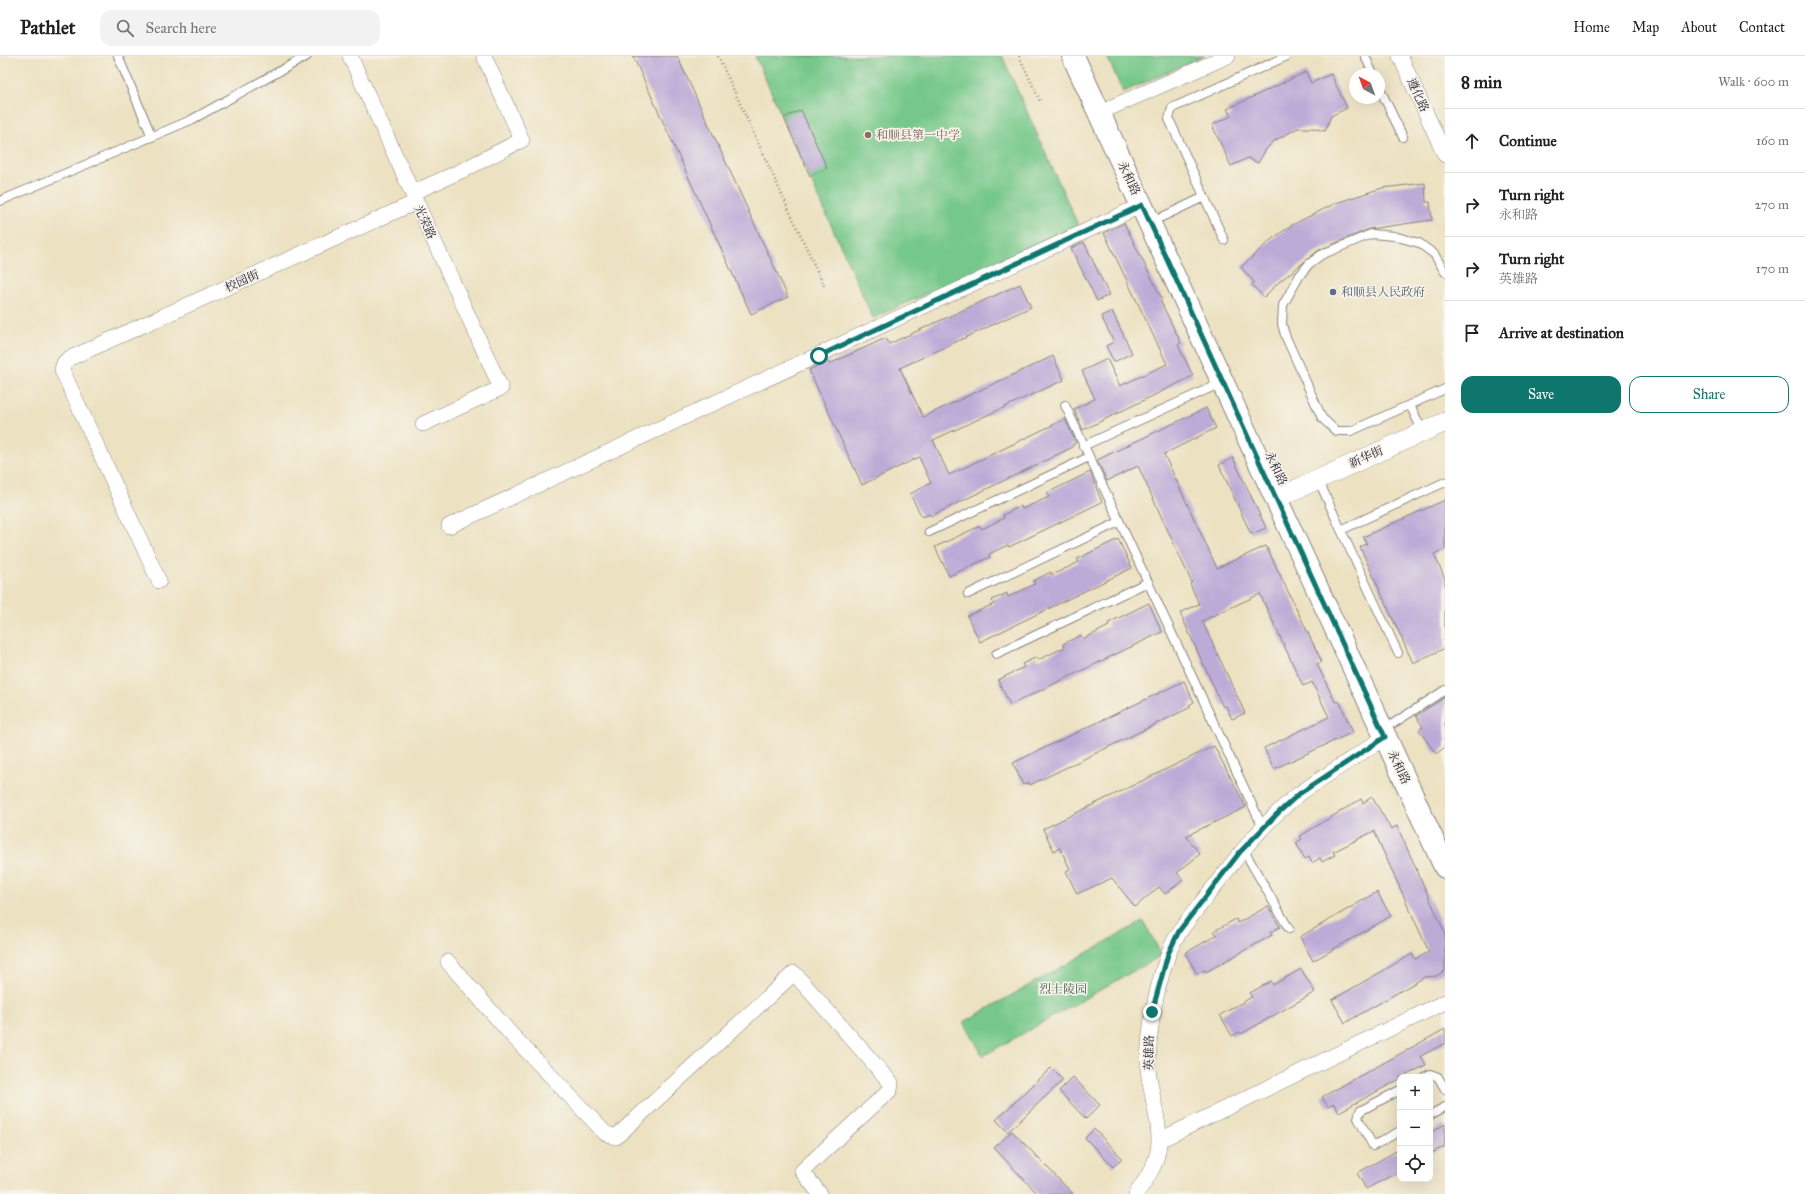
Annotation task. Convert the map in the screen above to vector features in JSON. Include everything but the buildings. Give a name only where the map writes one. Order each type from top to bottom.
[{"type":"main road","name":"永和路","points":[[1073,56],[1222,382],[1389,730],[1445,836]]},
{"type":"main road","name":"永和路","points":[[1088,56],[1288,493],[1389,730],[1445,867]]},
{"type":"street","name":"光荣路","points":[[350,56],[501,388],[423,424]]},
{"type":"street","name":"校园街","points":[[159,581],[62,370],[64,363],[68,359],[414,197],[522,140],[484,56]]},
{"type":"street","points":[[1112,107],[1228,56]]},
{"type":"street","name":"遵化路","points":[[1400,56],[1445,155]]},
{"type":"street","points":[[449,526],[1142,205]]},
{"type":"street","name":"新华街","points":[[1288,493],[1423,432],[1444,426]]},
{"type":"street","name":"英雄路","points":[[1144,1191],[1158,1152],[1160,1140],[1148,1070],[1152,1012],[1168,954],[1179,931],[1243,849],[1263,828],[1299,794],[1389,730]]},
{"type":"street","points":[[448,962],[510,1033],[605,1133],[616,1137],[794,973],[891,1083],[890,1090],[802,1171],[820,1194]]},
{"type":"street","points":[[1160,1140],[1445,1002]]},
{"type":"lane","points":[[118,56],[152,137]]},
{"type":"lane","points":[[0,201],[191,120],[307,56]]},
{"type":"lane","points":[[1224,240],[1168,119],[1172,108],[1287,56]]},
{"type":"lane","points":[[1365,56],[1370,68]]},
{"type":"lane","points":[[1385,100],[1403,138]]},
{"type":"lane","points":[[1162,217],[1204,197]]},
{"type":"lane","points":[[1445,272],[1434,254],[1419,243],[1394,236],[1371,234],[1321,255],[1309,264],[1300,275],[1283,305],[1282,324],[1285,335],[1322,418],[1336,431],[1351,432],[1445,389]]},
{"type":"lane","points":[[1083,446],[1222,382]]},
{"type":"lane","points":[[1065,405],[1263,828]]},
{"type":"lane","points":[[1410,405],[1423,432]]},
{"type":"lane","points":[[929,532],[1089,457]]},
{"type":"lane","points":[[1318,479],[1398,653]]},
{"type":"lane","points":[[1341,530],[1445,482]]},
{"type":"lane","points":[[968,594],[1119,522]]},
{"type":"lane","points":[[996,654],[1148,582]]},
{"type":"lane","points":[[1389,730],[1445,690]]},
{"type":"lane","points":[[1243,849],[1289,930]]},
{"type":"lane","points":[[1433,1075],[1438,1077],[1445,1090]]},
{"type":"lane","points":[[1397,1092],[1360,1111],[1358,1118],[1373,1146],[1397,1133]]},
{"type":"lane","points":[[1433,1113],[1445,1107]]},
{"type":"path","points":[[718,56],[824,286]]},
{"type":"path","points":[[1019,56],[1040,101]]},
{"type":"green space","points":[[755,56],[1002,56],[1078,225],[873,318]]},
{"type":"green space","points":[[1107,56],[1205,56],[1123,92]]},
{"type":"green space","name":"烈士陵园","points":[[1143,921],[1162,955],[983,1056],[964,1022]]},
{"type":"place","name":"和顺县第一中学","points":[[868,135]]},
{"type":"place","name":"和顺县人民政府","points":[[1333,292]]},
{"type":"route","points":[[819,356],[1142,205],[1385,737],[1299,794],[1240,852],[1179,931],[1168,954],[1152,1012]]}]
